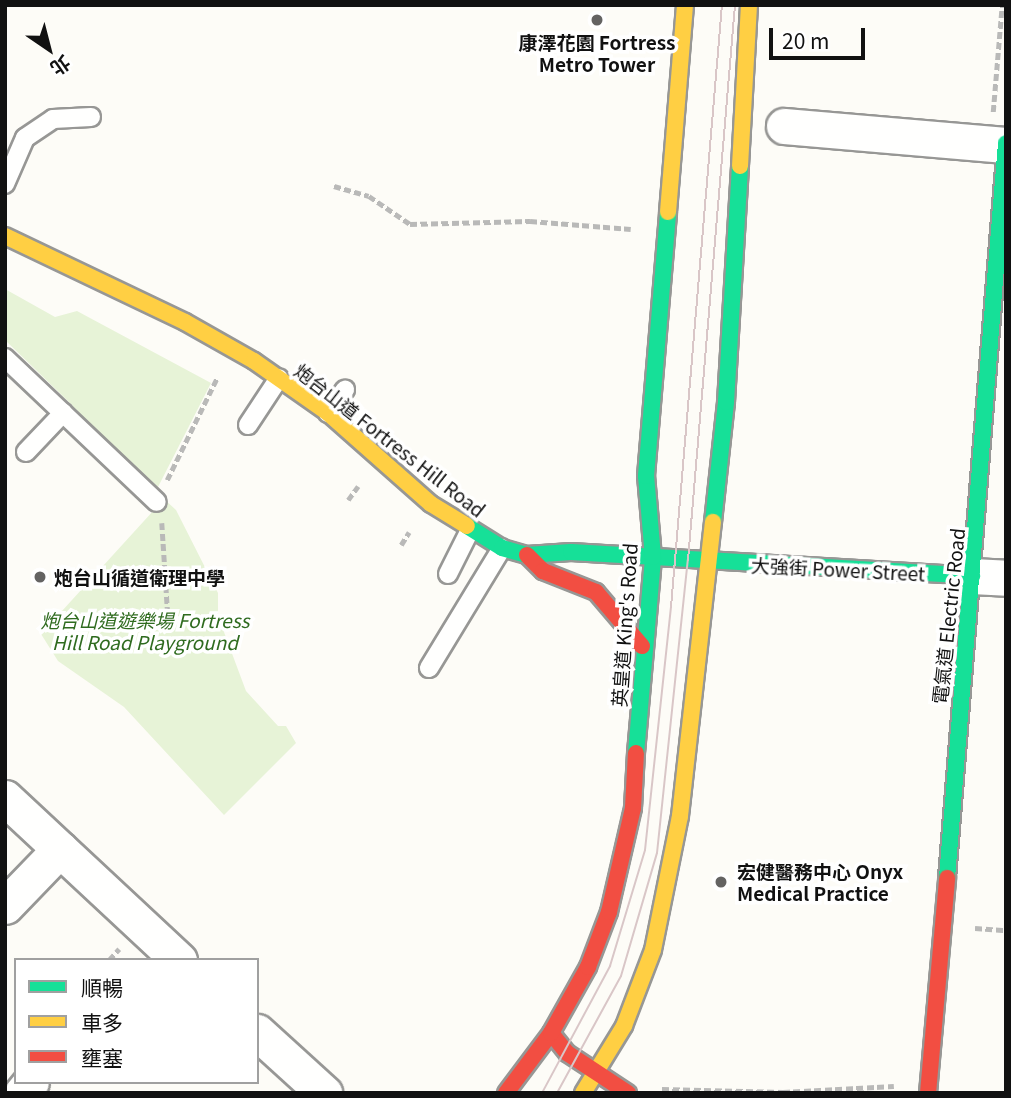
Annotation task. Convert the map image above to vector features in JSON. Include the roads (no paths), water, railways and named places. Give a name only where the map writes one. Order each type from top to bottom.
[{"type":"street","name":"英皇道 King's Road","points":[[506,1093],[551,1033],[588,967],[622,864],[633,808],[642,646],[653,557],[646,476],[685,5]]},
{"type":"street","points":[[583,1093],[635,1002],[669,886],[711,562],[726,402],[749,5]]},
{"type":"street","points":[[784,126],[799,131],[1006,144]]},
{"type":"street","name":"電氣道 Electric Road","points":[[928,1093],[1006,144]]},
{"type":"street","name":"炮台山道 Fortress Hill Road","points":[[5,236],[185,322],[279,378],[328,413],[431,504],[469,532],[502,548],[527,555],[544,551],[711,562]]},
{"type":"street","name":"炮台山道 Fortress Hill Road","points":[[527,555],[543,571],[577,581],[596,592],[642,646]]},
{"type":"street","name":"大強街 Power Street","points":[[711,562],[1006,578]]},
{"type":"street","points":[[5,798],[60,849],[161,954]]},
{"type":"street","points":[[5,906],[60,849]]},
{"type":"street","points":[[551,1033],[567,1053],[628,1093]]},
{"type":"street","points":[[259,1034],[324,1093]]},
{"type":"lane","points":[[5,184],[25,138],[53,119],[91,117]]},
{"type":"lane","points":[[5,358],[63,413],[160,495]]},
{"type":"lane","points":[[248,425],[279,378]]},
{"type":"lane","points":[[328,413],[345,390]]},
{"type":"lane","points":[[26,452],[63,413]]},
{"type":"lane","points":[[448,574],[469,532]]},
{"type":"lane","points":[[429,668],[502,548]]},
{"type":"tram line","points":[[542,1093],[610,966],[645,850],[671,607],[722,5]]},
{"type":"tram line","points":[[557,1093],[621,976],[657,853],[688,560],[735,5]]},
{"type":"place","name":"康澤花園 Fortress Metro Tower","points":[[597,20]]},
{"type":"place","name":"炮台山循道衛理中學","points":[[40,577]]},
{"type":"place","name":"宏健醫務中心 Onyx Medical Practice","points":[[721,882]]},
{"type":"park label","name":"炮台山道遊樂場 Fortress Hill Road Playground","points":[[145,631]]}]
